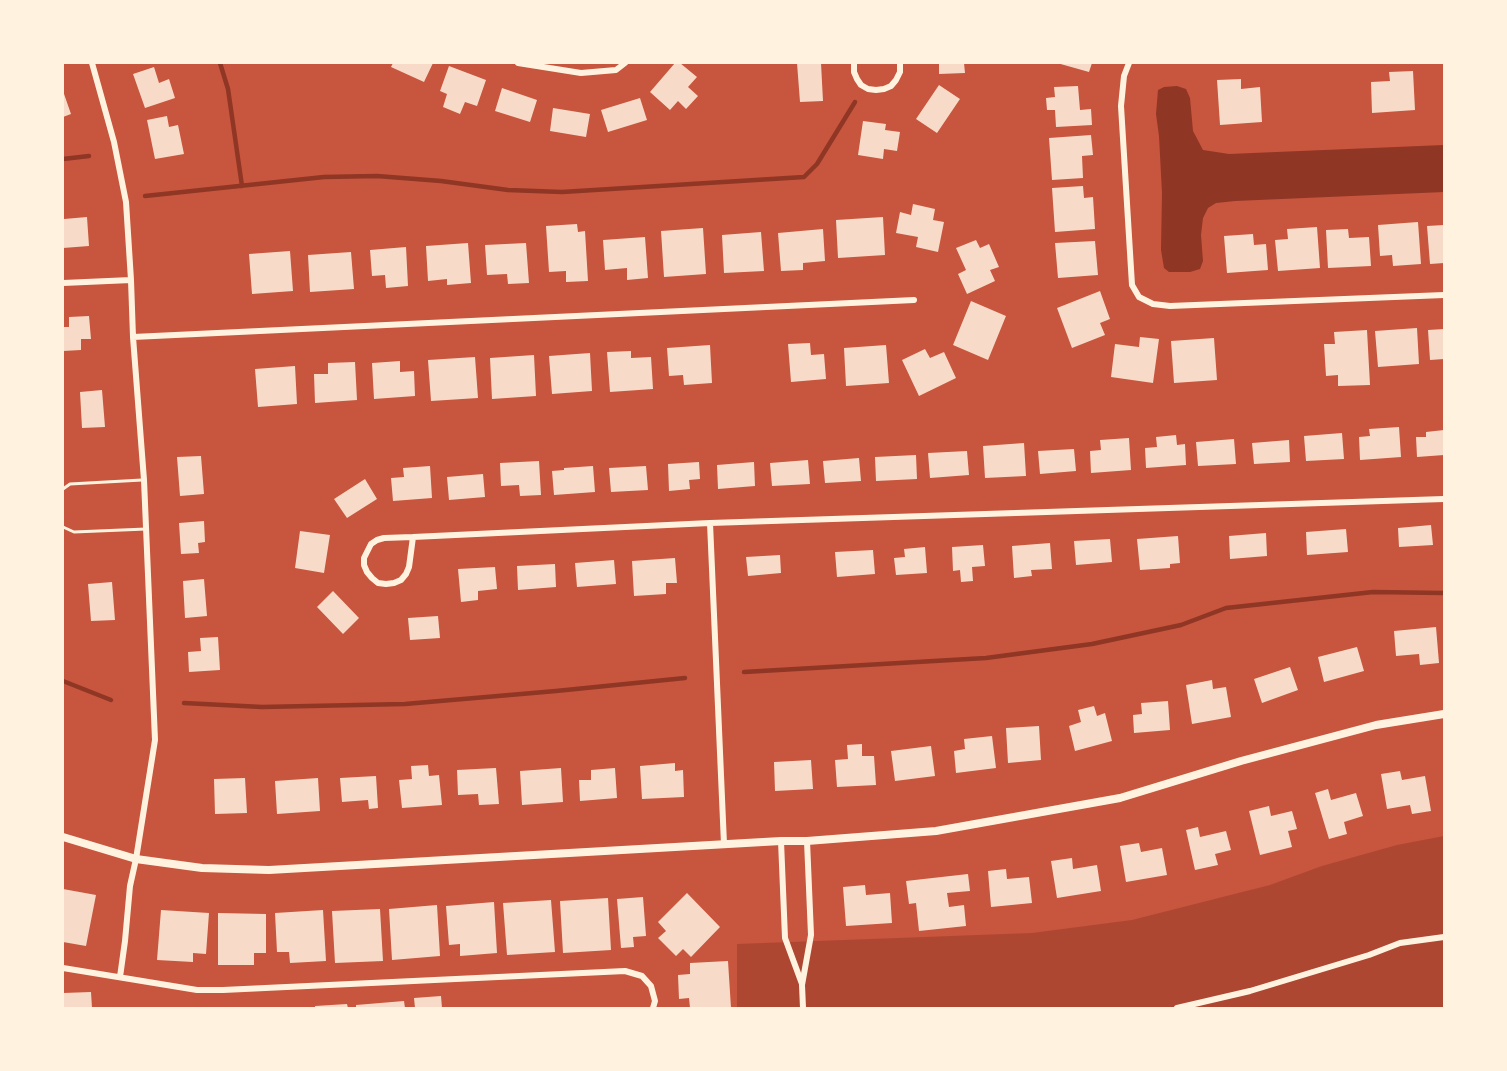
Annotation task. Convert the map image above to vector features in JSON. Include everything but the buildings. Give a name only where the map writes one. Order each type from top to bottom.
[{"type":"street","points":[[92,63],[114,142],[126,202],[144,480],[155,740],[130,886],[120,977]]},
{"type":"street","points":[[518,63],[581,73],[616,70],[625,63]]},
{"type":"street","points":[[854,63],[854,72],[861,85],[876,90],[891,86],[900,72],[900,63]]},
{"type":"street","points":[[1129,63],[1124,76],[1121,106],[1132,285],[1139,297],[1153,304],[1170,306],[1444,295]]},
{"type":"street","points":[[63,283],[131,280]]},
{"type":"street","points":[[133,337],[914,300]]},
{"type":"street","points":[[412,537],[410,567],[406,574],[394,583],[386,584],[378,583],[372,578],[364,565],[364,558],[371,544],[384,538],[710,523],[1444,499]]},
{"type":"street","points":[[710,523],[724,844]]},
{"type":"street","points":[[63,837],[136,859],[202,868],[269,870],[807,841],[936,831],[1120,798],[1241,761],[1376,725],[1444,714]]},
{"type":"street","points":[[781,841],[785,939],[802,986],[804,1008]]},
{"type":"street","points":[[802,986],[811,935],[807,841]]},
{"type":"street","points":[[1177,1008],[1250,991],[1400,943],[1444,937]]},
{"type":"street","points":[[63,968],[197,990],[626,971],[642,976],[651,986],[655,1001],[653,1008]]},
{"type":"lane","points":[[63,489],[70,484],[144,480]]},
{"type":"lane","points":[[63,527],[74,532],[146,529]]},
{"type":"shaded area","points":[[1177,86],[1186,89],[1190,98],[1193,131],[1203,150],[1229,154],[1444,145],[1444,192],[1216,203],[1208,208],[1203,218],[1201,235],[1203,261],[1200,269],[1190,272],[1169,272],[1164,268],[1161,250],[1162,193],[1156,114],[1158,90]]},
{"type":"shaded area","points":[[1444,836],[1444,1008],[737,1008],[737,944],[1032,933],[1132,920],[1270,885],[1322,866],[1397,845]]},
{"type":"waterway","points":[[220,63],[228,89],[242,186]]},
{"type":"waterway","points":[[145,196],[324,177],[377,176],[441,181],[508,190],[562,192],[804,177],[817,164],[855,102]]},
{"type":"waterway","points":[[63,159],[89,156]]},
{"type":"waterway","points":[[744,672],[986,658],[1092,644],[1181,625],[1226,608],[1373,592],[1444,593]]},
{"type":"waterway","points":[[184,703],[262,707],[405,704],[685,678]]},
{"type":"waterway","points":[[63,681],[111,700]]}]
